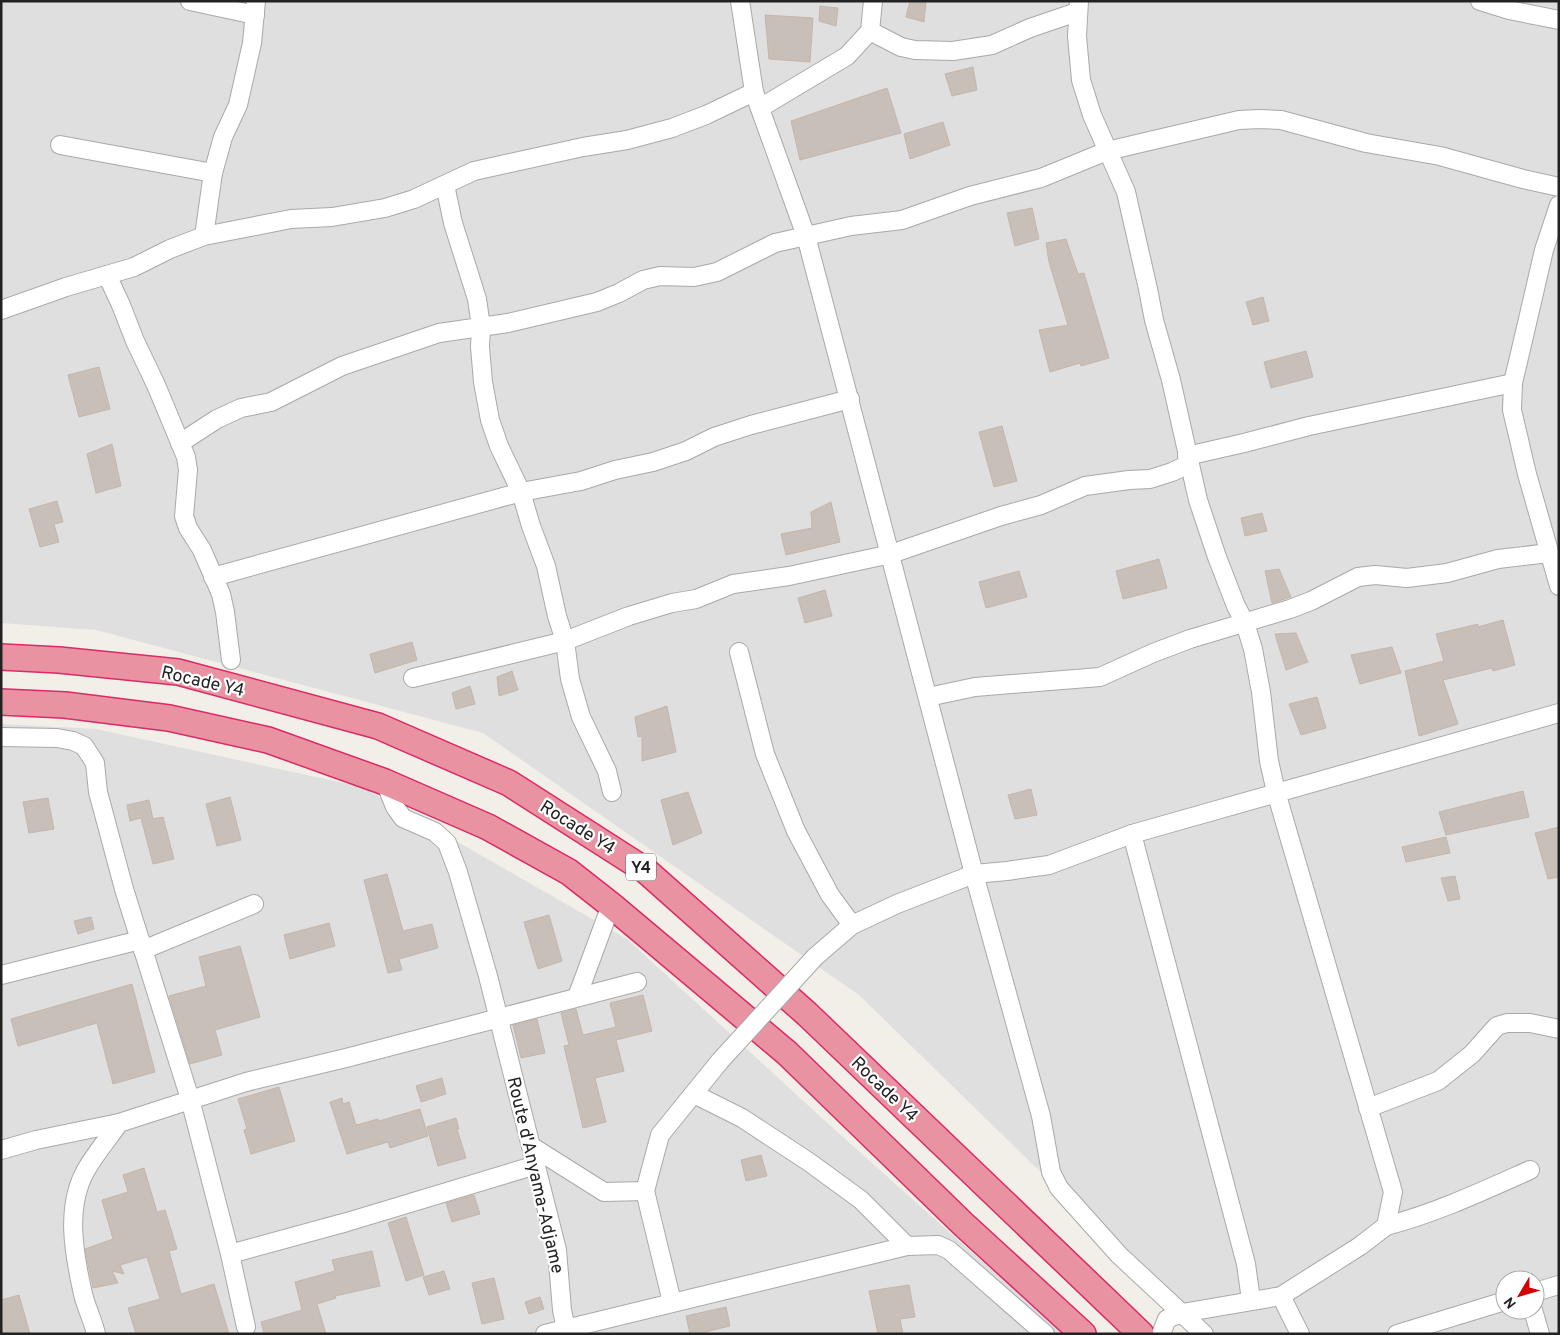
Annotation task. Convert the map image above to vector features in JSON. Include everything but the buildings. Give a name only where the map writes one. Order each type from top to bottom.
[{"type":"highway","name":"Rocade Y4","points":[[1,657],[59,660],[178,672],[378,726],[509,783],[645,870],[807,1014],[1141,1334]]},
{"type":"highway","points":[[1,702],[65,705],[169,718],[268,740],[385,782],[488,827],[569,872],[611,905],[787,1054],[963,1224],[1083,1334]]},
{"type":"street","points":[[190,1],[255,8],[252,43],[238,105],[223,137],[213,173],[204,236]]},
{"type":"street","points":[[740,1],[757,100],[806,236],[974,874],[1041,1116],[1051,1172],[1060,1188],[1120,1255],[1204,1334]]},
{"type":"street","points":[[1,310],[66,287],[134,267],[170,249],[204,236],[291,219],[332,217],[385,208],[414,199],[474,171],[583,147],[628,140],[672,128],[706,115],[757,100],[847,56],[870,30],[874,1]]},
{"type":"street","points":[[1480,1],[1510,10],[1559,20]]},
{"type":"street","points":[[870,30],[901,47],[915,50],[952,51],[992,45],[1078,7],[1076,36],[1081,80],[1092,115],[1126,192],[1154,320],[1171,380],[1198,500],[1217,557],[1236,606],[1245,623],[1253,648],[1261,692],[1269,761],[1276,792],[1393,1192],[1386,1226]]},
{"type":"street","points":[[180,443],[216,419],[241,408],[271,402],[342,366],[439,333],[508,323],[598,302],[644,280],[660,276],[694,277],[717,272],[776,243],[851,226],[902,220],[970,196],[1040,178],[1107,151],[1239,120],[1260,118],[1280,120],[1366,144],[1440,156],[1559,187]]},
{"type":"street","points":[[60,145],[213,173]]},
{"type":"street","points":[[445,185],[453,223],[477,299],[481,327],[480,347],[483,382],[490,420],[499,446],[521,492],[546,566],[557,616],[565,641],[570,679],[581,717],[607,771],[612,792]]},
{"type":"street","points":[[1559,205],[1544,250],[1513,383],[1512,410],[1527,474],[1559,586]]},
{"type":"street","points":[[107,275],[180,443],[188,470],[184,516],[188,528],[202,550],[221,594],[226,612],[231,660]]},
{"type":"street","points":[[412,678],[565,641],[629,616],[672,603],[696,599],[732,584],[789,576],[891,554],[1002,516],[1041,505],[1085,486],[1129,480],[1150,480],[1172,472],[1188,460],[1244,443],[1309,426],[1513,383]]},
{"type":"street","points":[[214,577],[521,492],[581,481],[615,470],[653,462],[686,451],[714,437],[751,425],[850,399]]},
{"type":"street","points":[[928,697],[975,687],[1100,677],[1190,639],[1311,601],[1358,577],[1375,575],[1407,578],[1447,573],[1498,559],[1549,553]]},
{"type":"street","points":[[739,652],[765,754],[796,831],[830,895],[852,925]]},
{"type":"street","points":[[672,1302],[645,1191],[660,1135],[720,1061],[815,957],[852,925],[897,904],[974,874],[1049,865],[1132,834],[1559,713]]},
{"type":"street","points":[[1,736],[57,738],[73,741],[84,746],[94,763],[98,792],[141,945],[190,1099],[230,1254],[246,1327]]},
{"type":"street","name":"Route d'Anyama-Adjame","points":[[385,782],[395,807],[403,818],[435,832],[447,843],[458,872],[499,1017],[557,1250],[566,1331]]},
{"type":"street","points":[[1132,834],[1246,1264],[1251,1300]]},
{"type":"street","points":[[1,975],[141,945],[254,904]]},
{"type":"street","points":[[576,997],[611,905]]},
{"type":"street","points":[[1,1150],[36,1140],[119,1123],[246,1082],[346,1058],[637,982]]},
{"type":"street","points":[[1368,1108],[1438,1081],[1472,1054],[1497,1026],[1507,1023],[1530,1023],[1559,1030]]},
{"type":"street","points":[[694,1094],[742,1118],[809,1162],[861,1200],[907,1246]]},
{"type":"street","points":[[96,1334],[83,1295],[75,1249],[73,1220],[76,1196],[85,1171],[119,1123]]},
{"type":"street","points":[[531,1146],[604,1192],[645,1191]]},
{"type":"street","points":[[230,1254],[347,1222],[536,1165]]},
{"type":"street","points":[[1160,1334],[1167,1319],[1182,1313],[1281,1296],[1360,1246],[1386,1226],[1446,1208],[1530,1170]]},
{"type":"street","points":[[545,1334],[566,1331],[672,1302],[907,1246],[938,1245],[949,1250],[1045,1334]]},
{"type":"street","points":[[1545,1289],[1559,1285]]},
{"type":"street","points":[[1281,1296],[1300,1334]]},
{"type":"street","points":[[1397,1334],[1495,1304]]},
{"type":"street","points":[[1536,1320],[1540,1334]]},
{"type":"shaded area","points":[[1,1],[1559,1],[1559,1334],[1207,1334],[859,995],[483,733],[96,630],[1,623]]},
{"type":"shaded area","points":[[1,724],[96,729],[362,787],[627,939],[824,1120],[1063,1334],[1,1334]]}]
